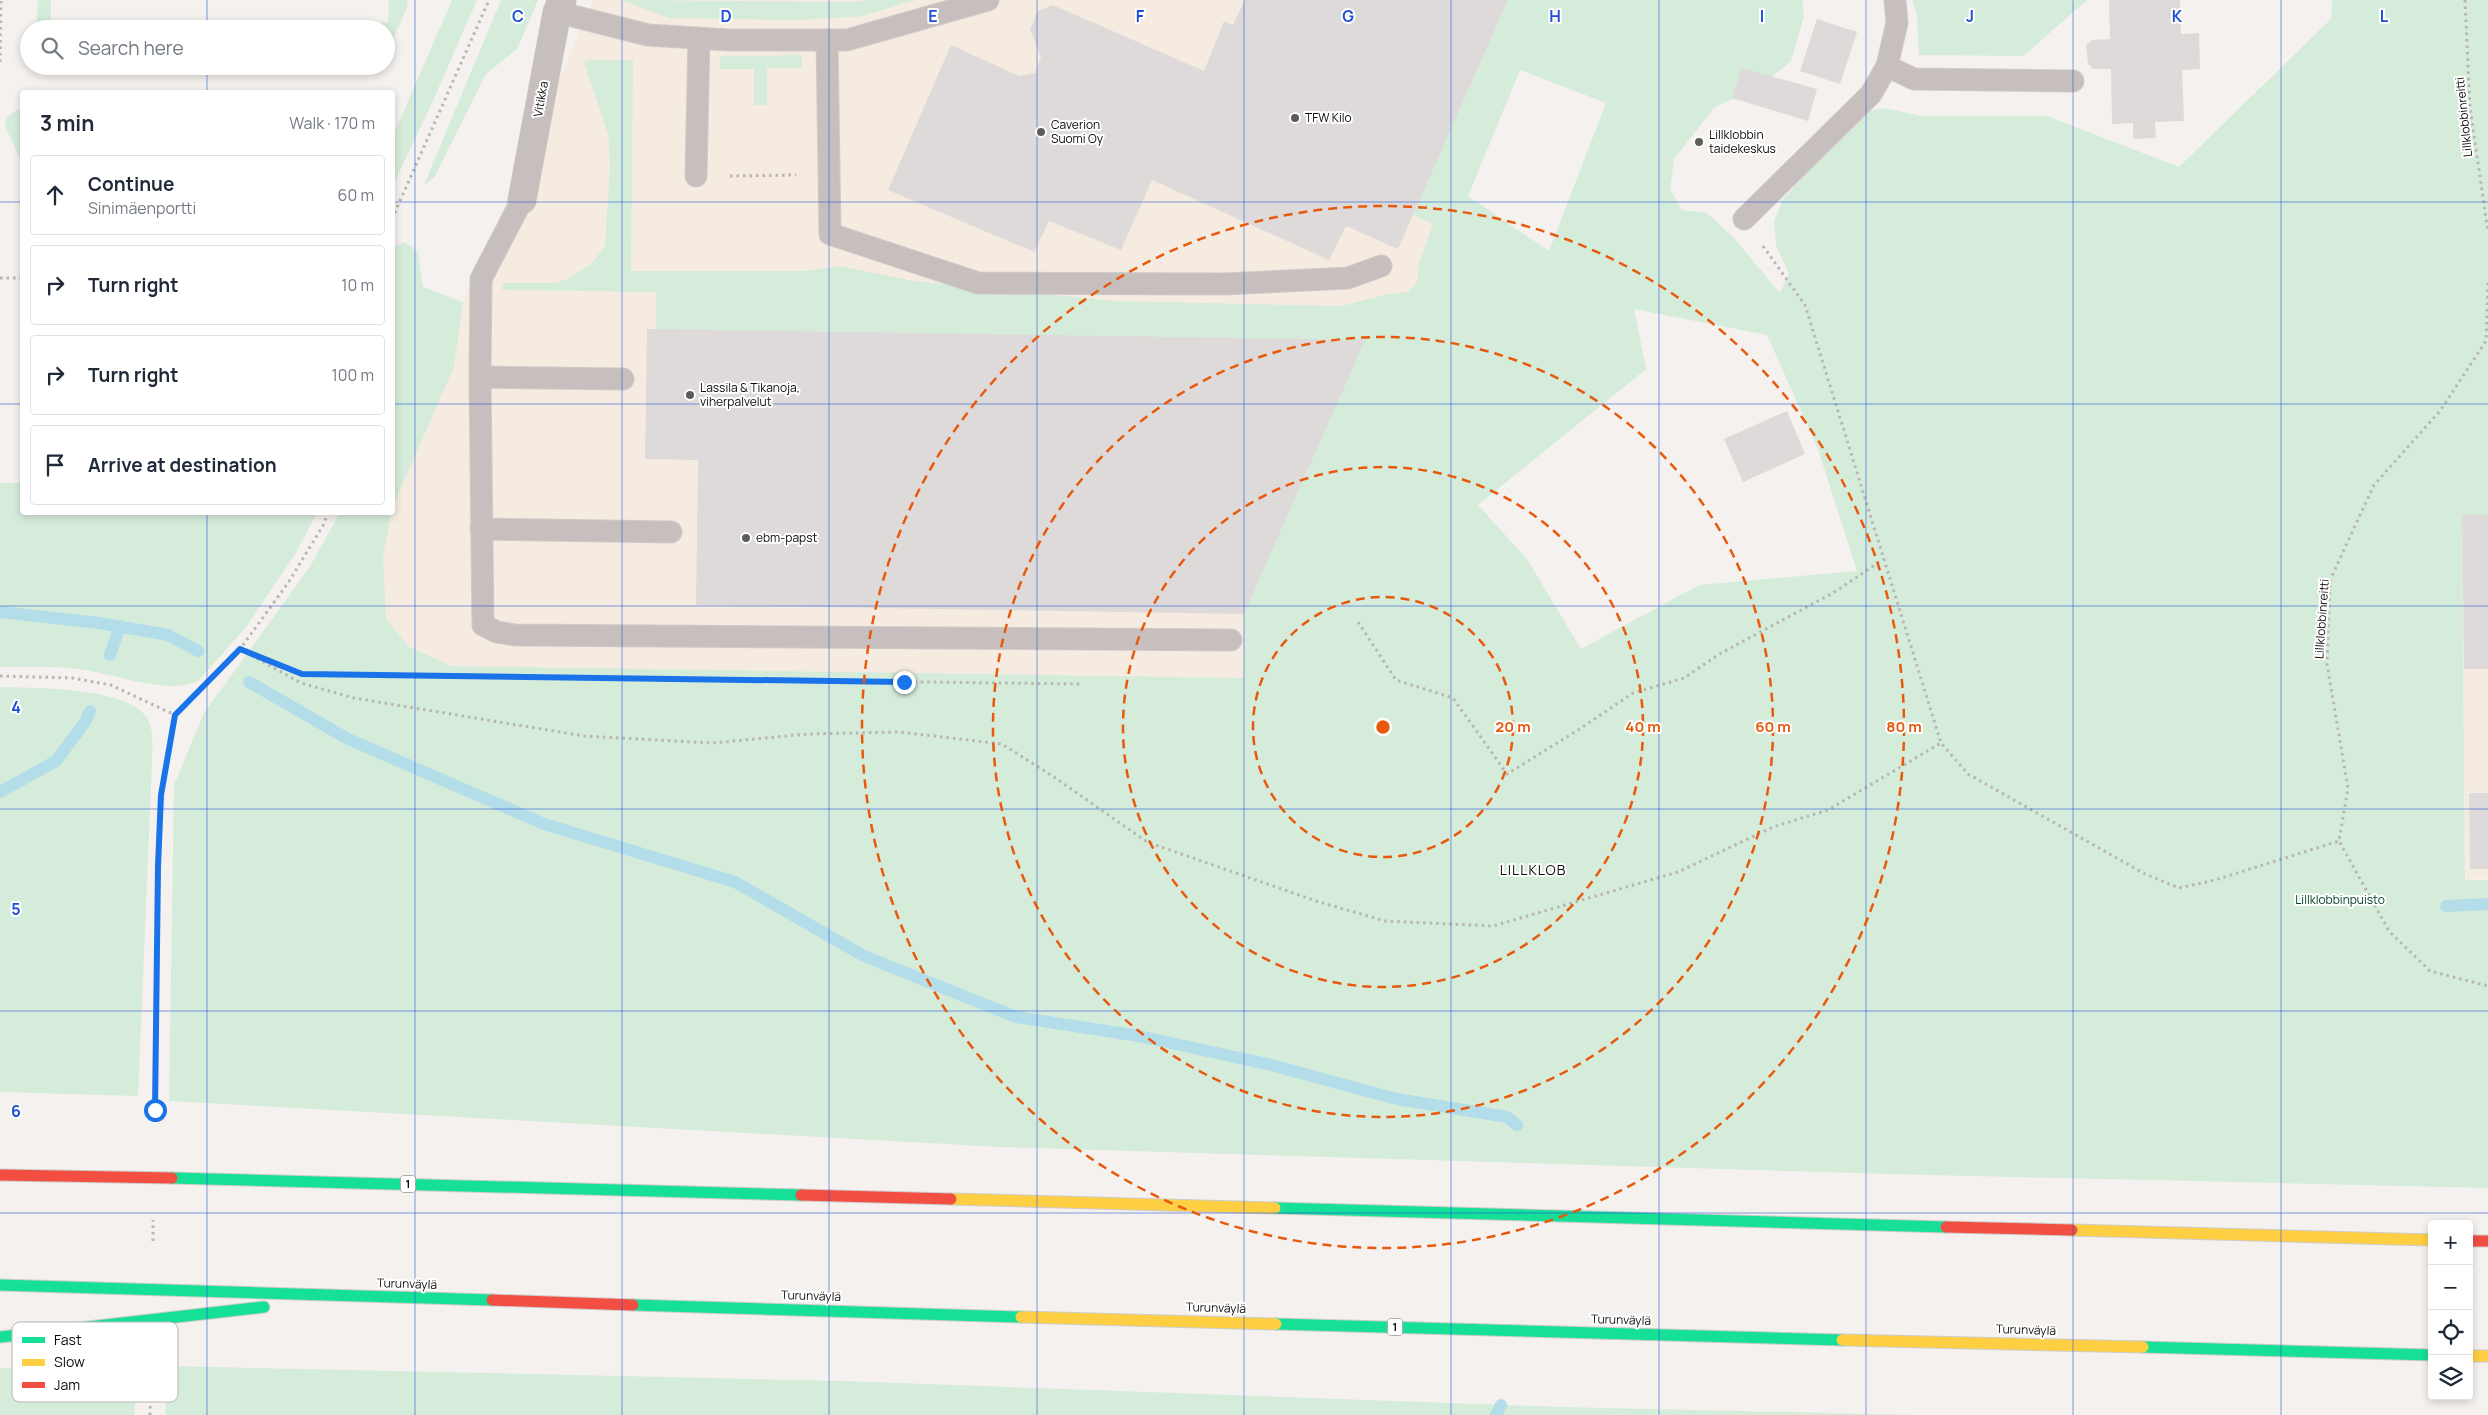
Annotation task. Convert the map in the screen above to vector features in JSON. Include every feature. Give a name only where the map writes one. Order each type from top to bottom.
[{"type":"highway","points":[[9,1163],[94,1176]]},
{"type":"highway","name":"1","points":[[0,1175],[94,1176],[2428,1240]]},
{"type":"highway","points":[[2473,1241],[2488,1242]]},
{"type":"highway","name":"Turunväylä","points":[[0,1285],[1326,1326],[2428,1355]]},
{"type":"highway","points":[[131,1322],[358,1296]]},
{"type":"highway","points":[[2473,1356],[2488,1356]]},
{"type":"street","name":"Vitikka","points":[[522,200],[559,6]]},
{"type":"lane","points":[[559,6],[648,35],[699,38],[847,40],[988,0]]},
{"type":"lane","points":[[1744,219],[1871,94],[1886,66],[1897,23],[1894,0]]},
{"type":"lane","points":[[696,176],[699,38]]},
{"type":"lane","points":[[827,40],[830,234],[978,283],[1224,284],[1348,278],[1381,266]]},
{"type":"lane","points":[[1886,66],[1914,79],[2073,81]]},
{"type":"lane","points":[[522,200],[482,279],[480,377],[483,624],[497,632],[525,635],[1230,640]]},
{"type":"lane","points":[[480,377],[623,380]]},
{"type":"lane","points":[[482,529],[670,532]]},
{"type":"path","points":[[0,62],[1,0]]},
{"type":"path","points":[[395,212],[489,0]]},
{"type":"path","name":"Lillklobbinreitti","points":[[2465,0],[2470,108],[2488,232]]},
{"type":"path","points":[[696,176],[829,175]]},
{"type":"path","points":[[1744,219],[1805,305],[1941,743],[1968,774],[2144,874],[2179,888],[2215,880],[2339,840],[2389,931],[2402,944],[2430,971],[2488,986]]},
{"type":"path","points":[[0,278],[20,278]]},
{"type":"path","name":"Lillklobbinreitti","points":[[2339,840],[2348,788],[2327,664],[2330,580],[2374,485],[2440,411],[2486,341],[2488,283]]},
{"type":"path","points":[[155,1110],[158,866],[161,795],[175,715],[240,649],[288,583],[324,524],[327,515]]},
{"type":"path","points":[[1358,622],[1396,680],[1453,698],[1507,774],[1633,693],[1684,678],[1721,653],[1833,593],[1884,558]]},
{"type":"path","points":[[240,649],[301,682],[354,698],[584,736],[712,743],[808,734],[899,732],[1002,744],[1054,777],[1147,842],[1316,902],[1385,921],[1493,926],[1678,872],[1772,827],[1828,810],[1941,743]]},
{"type":"path","points":[[240,649],[302,674],[1080,684]]},
{"type":"path","points":[[0,676],[72,678],[111,685],[175,715]]},
{"type":"path","points":[[153,1241],[154,1220]]},
{"type":"path","points":[[150,1402],[150,1415]]},
{"type":"shaded area","points":[[594,0],[1548,0],[1468,196],[1438,258],[1365,340],[1244,614],[1244,678],[297,664],[365,515],[395,515],[395,451],[463,302]]},
{"type":"shaded area","points":[[2462,515],[2488,515],[2488,879],[2466,879]]},
{"type":"green space","points":[[38,0],[51,0],[51,20],[37,20]]},
{"type":"green space","points":[[389,0],[407,0],[408,5],[395,35],[395,20],[388,20]]},
{"type":"green space","points":[[452,0],[477,0],[432,103],[395,181],[395,131]]},
{"type":"green space","points":[[501,0],[538,0],[517,49],[486,74],[434,178],[424,185]]},
{"type":"green space","points":[[621,0],[856,2],[866,0],[915,0],[863,16],[800,20],[669,18]]},
{"type":"green space","name":"Lillklobbinpuisto","points":[[1508,0],[1802,0],[1804,16],[1791,61],[1767,81],[1714,108],[1674,159],[1670,189],[1682,210],[1707,213],[1733,237],[1780,293],[1789,274],[1776,245],[1774,221],[1783,199],[1862,113],[1884,108],[1922,116],[2047,116],[2179,167],[2331,19],[2332,0],[2488,0],[2488,515],[2462,515],[2465,880],[2488,880],[2488,1188],[1889,1174],[1001,1147],[169,1101],[174,785],[204,713],[309,568],[339,515],[391,515],[383,558],[386,619],[409,647],[452,666],[1244,678],[1244,614],[656,329],[656,292],[502,290],[503,283],[553,283],[568,279],[592,263],[605,246],[610,165],[608,134],[584,63],[588,60],[633,60],[631,271],[806,271],[839,266],[914,281],[1114,301],[1342,306],[1388,294],[1408,292],[1417,282],[1419,263],[1433,224],[1413,215]],"holes":[[[1520,70],[1606,103],[1549,251],[1468,196]],[[1634,309],[1767,335],[1818,449],[1857,571],[1699,585],[1581,649],[1527,559],[1478,505],[1646,369]]]},
{"type":"green space","points":[[1912,0],[2087,0],[2023,56],[1919,55],[1917,16]]},
{"type":"green space","points":[[802,55],[802,68],[767,68],[767,105],[754,105],[754,69],[720,69],[720,56]]},
{"type":"green space","points":[[20,109],[20,160],[5,126],[7,117]]},
{"type":"green space","points":[[405,242],[418,252],[423,287],[463,302],[454,367],[395,501],[395,247]]},
{"type":"green space","points":[[0,483],[20,483],[20,515],[316,515],[294,556],[246,627],[199,680],[187,685],[157,685],[77,669],[0,667]]},
{"type":"green space","points":[[0,687],[54,689],[97,694],[132,705],[144,714],[150,724],[152,762],[138,1096],[0,1092]]},
{"type":"green space","points":[[178,1366],[842,1381],[1562,1407],[1917,1415],[165,1415],[166,1402],[178,1402]]},
{"type":"green space","points":[[0,1368],[12,1368],[12,1402],[135,1402],[134,1415],[0,1415]]},
{"type":"building","points":[[1245,0],[1508,0],[1398,249],[1346,226],[1329,260],[1152,180],[1121,250],[1049,221],[1034,252],[888,190],[951,45],[1019,76],[1035,73],[1041,58],[1030,29],[1038,11],[1053,5],[1204,71],[1224,21],[1233,25]]},
{"type":"building","points":[[2109,0],[2180,0],[2181,34],[2199,33],[2200,69],[2182,70],[2184,121],[2155,122],[2156,138],[2133,139],[2133,123],[2112,124],[2111,69],[2093,69],[2088,63],[2086,45],[2092,40],[2110,39]]},
{"type":"building","points":[[1817,19],[1857,32],[1840,84],[1800,71]]},
{"type":"building","points":[[1742,68],[1817,89],[1808,121],[1732,98]]},
{"type":"building","points":[[647,329],[1365,340],[1244,614],[696,605],[698,460],[645,459]]},
{"type":"building","points":[[1787,411],[1805,454],[1743,482],[1724,439]]},
{"type":"building","points":[[2462,515],[2488,515],[2488,669],[2464,669]]},
{"type":"building","points":[[2469,793],[2488,793],[2488,869],[2470,869]]},
{"type":"waterway","points":[[0,612],[99,623],[168,635],[198,651]]},
{"type":"waterway","points":[[110,655],[120,626]]},
{"type":"waterway","points":[[249,682],[348,739],[544,824],[735,882],[864,956],[1016,1017],[1139,1036],[1271,1065],[1397,1099],[1507,1117],[1517,1125]]},
{"type":"waterway","points":[[0,792],[56,761],[85,722],[90,711]]},
{"type":"waterway","points":[[2446,906],[2488,904]]},
{"type":"waterway","points":[[1496,1415],[1501,1405]]},
{"type":"traffic: fast","points":[[172,1178],[801,1195]]},
{"type":"traffic: fast","points":[[1275,1208],[1946,1227]]},
{"type":"traffic: fast","points":[[0,1285],[492,1300]]},
{"type":"traffic: fast","points":[[633,1305],[1021,1317]]},
{"type":"traffic: fast","points":[[132,1322],[264,1307]]},
{"type":"traffic: fast","points":[[1276,1324],[1842,1340]]},
{"type":"traffic: fast","points":[[0,1337],[12,1336]]},
{"type":"traffic: fast","points":[[2143,1347],[2428,1355]]},
{"type":"traffic: slow","points":[[951,1199],[1275,1208]]},
{"type":"traffic: slow","points":[[2072,1230],[2428,1240]]},
{"type":"traffic: slow","points":[[1021,1317],[1276,1324]]},
{"type":"traffic: slow","points":[[1842,1340],[2143,1347]]},
{"type":"traffic: slow","points":[[2473,1356],[2488,1356]]},
{"type":"traffic: jam","points":[[0,1175],[172,1178]]},
{"type":"traffic: jam","points":[[801,1195],[951,1199]]},
{"type":"traffic: jam","points":[[1946,1227],[2072,1230]]},
{"type":"traffic: jam","points":[[2473,1241],[2488,1241]]},
{"type":"traffic: jam","points":[[492,1300],[633,1305]]},
{"type":"place","name":"TFW Kilo","points":[[1295,118]]},
{"type":"place","name":"Caverion Suomi Oy","points":[[1041,132]]},
{"type":"place","name":"Lillklobbin taidekeskus","points":[[1699,142]]},
{"type":"place","name":"Lassila & Tikanoja, viherpalvelut","points":[[690,395]]},
{"type":"place","name":"ebm-papst","points":[[746,538]]},
{"type":"district","name":"LILLKLOB","points":[[1533,870]]},
{"type":"route","points":[[155,1110],[158,866],[161,795],[175,715],[240,649],[302,674],[904,682]]}]
